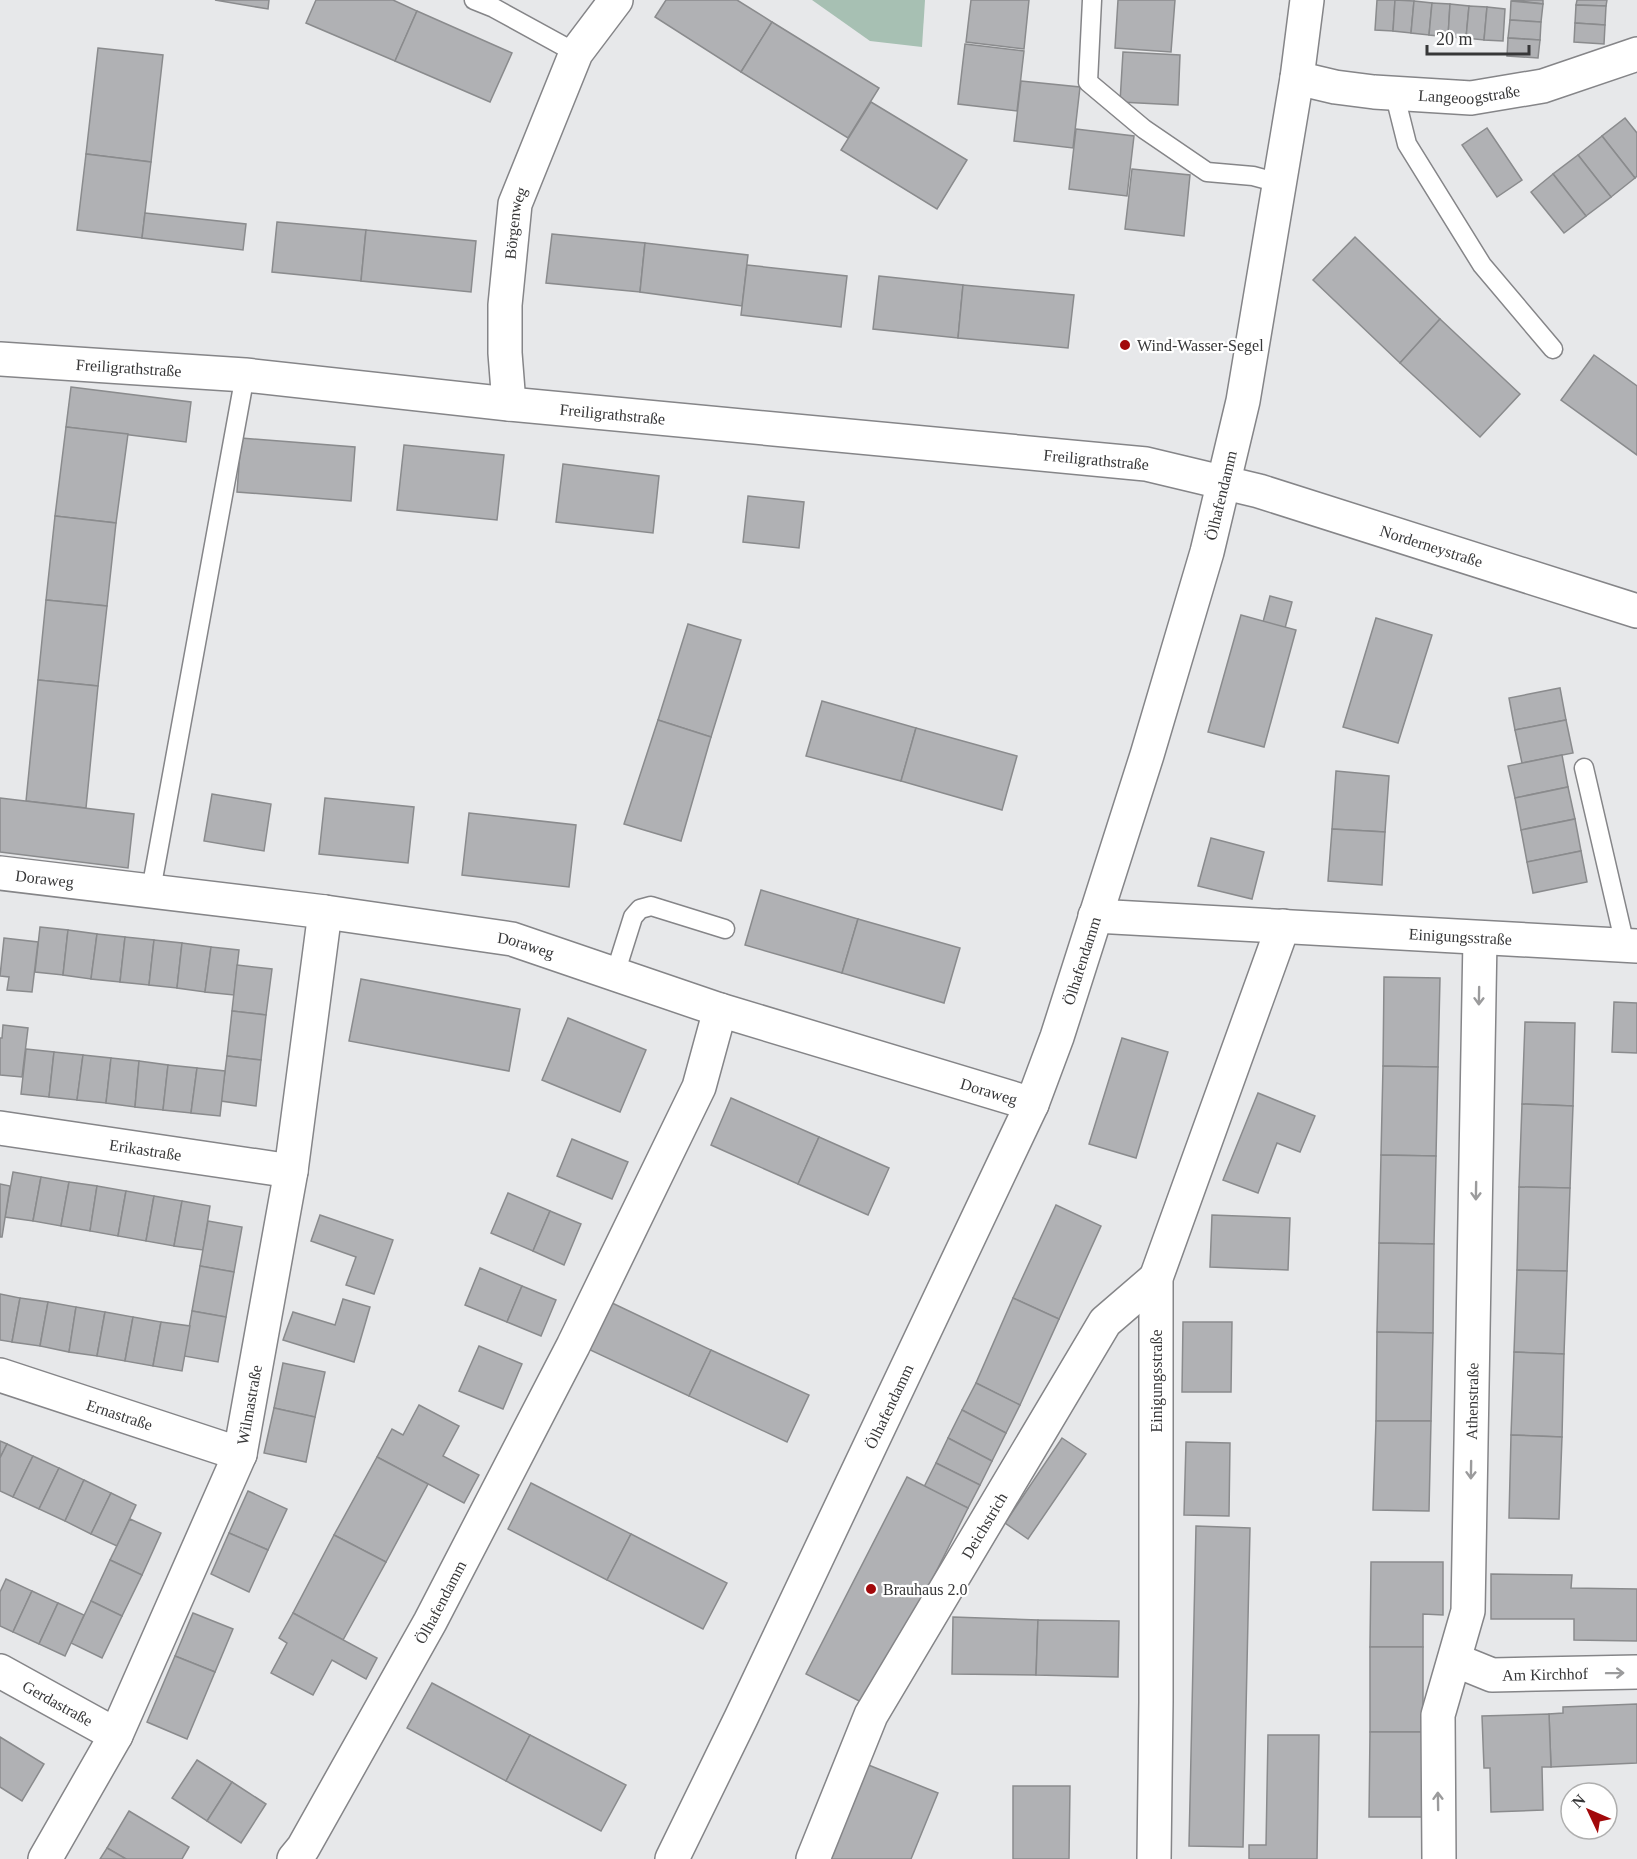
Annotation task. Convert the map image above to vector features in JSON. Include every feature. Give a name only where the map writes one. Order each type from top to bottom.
[{"type":"street","name":"Börgenweg","points":[[509,404],[505,353],[505,305],[515,204],[576,52],[616,0]]},
{"type":"street","name":"Ölhafendamm","points":[[672,1859],[1032,1104],[1057,1037],[1174,665],[1207,552],[1224,482],[1243,401],[1297,78],[1307,0]]},
{"type":"street","name":"Langeoogstraße","points":[[1297,78],[1335,87],[1374,92],[1471,98],[1543,86],[1637,54]]},
{"type":"street","name":"Freiligrathstraße","points":[[0,359],[245,375],[509,404],[1146,464],[1224,482]]},
{"type":"street","name":"Norderneystraße","points":[[1224,482],[1637,611]]},
{"type":"street","name":"Doraweg","points":[[0,873],[325,912],[512,939],[720,1010],[1032,1104]]},
{"type":"street","name":"Wilmastraße","points":[[45,1859],[116,1735],[240,1454],[291,1171],[325,912]]},
{"type":"street","name":"Einigungsstraße","points":[[1095,916],[1631,946]]},
{"type":"street","name":"Einigungsstraße","points":[[1154,1859],[1156,1278],[1283,926]]},
{"type":"street","name":"Athenstraße","points":[[1439,1859],[1438,1715],[1468,1611],[1480,938]]},
{"type":"street","name":"Ölhafendamm","points":[[294,1859],[303,1848],[430,1623],[573,1346],[699,1087],[720,1010]]},
{"type":"street","name":"Erikastraße","points":[[0,1128],[291,1171]]},
{"type":"street","name":"Deichstrich","points":[[813,1859],[877,1705],[1105,1322],[1156,1278]]},
{"type":"street","name":"Ernastraße","points":[[0,1375],[240,1454]]},
{"type":"street","name":"Am Kirchhof","points":[[1455,1660],[1492,1675],[1637,1672]]},
{"type":"street","name":"Gerdastraße","points":[[0,1671],[116,1735]]},
{"type":"lane","points":[[474,0],[494,8],[576,52]]},
{"type":"lane","points":[[1092,0],[1088,82],[1144,129],[1207,172],[1253,176],[1280,183]]},
{"type":"lane","points":[[1394,92],[1407,144],[1482,265],[1553,349]]},
{"type":"lane","points":[[151,890],[245,375]]},
{"type":"lane","points":[[1584,768],[1631,946]]},
{"type":"lane","points":[[615,974],[633,917],[640,909],[651,906],[725,928]]},
{"type":"green space","points":[[812,0],[925,0],[922,47],[870,41]]},
{"type":"building","points":[[215,0],[269,0],[268,9]]},
{"type":"building","points":[[316,0],[393,0],[417,11],[395,61],[306,23]]},
{"type":"building","points":[[666,0],[737,0],[772,22],[741,72],[655,17]]},
{"type":"building","points":[[971,0],[1029,0],[1024,49],[966,42]]},
{"type":"building","points":[[1118,0],[1175,0],[1171,52],[1115,48]]},
{"type":"building","points":[[1377,0],[1395,0],[1393,31],[1375,30]]},
{"type":"building","points":[[1395,0],[1414,1],[1411,33],[1393,31]]},
{"type":"building","points":[[1511,0],[1543,0],[1543,4]]},
{"type":"building","points":[[1577,0],[1607,0],[1606,6],[1576,5]]},
{"type":"building","points":[[1414,1],[1432,3],[1429,35],[1411,33]]},
{"type":"building","points":[[1511,1],[1543,4],[1541,22],[1510,20]]},
{"type":"building","points":[[1432,3],[1450,4],[1448,37],[1429,35]]},
{"type":"building","points":[[1450,4],[1469,6],[1466,38],[1448,37]]},
{"type":"building","points":[[1576,5],[1606,6],[1605,25],[1575,23]]},
{"type":"building","points":[[1469,6],[1487,7],[1484,40],[1466,38]]},
{"type":"building","points":[[1487,7],[1505,9],[1503,41],[1484,40]]},
{"type":"building","points":[[417,11],[512,53],[490,102],[395,61]]},
{"type":"building","points":[[1510,20],[1541,22],[1540,40],[1508,38]]},
{"type":"building","points":[[772,22],[879,88],[848,138],[741,72]]},
{"type":"building","points":[[1575,23],[1605,25],[1604,44],[1574,42]]},
{"type":"building","points":[[1508,38],[1540,40],[1538,58],[1507,56]]},
{"type":"building","points":[[965,44],[1024,51],[1017,111],[958,104]]},
{"type":"building","points":[[98,48],[163,55],[151,162],[86,154]]},
{"type":"building","points":[[1123,52],[1180,55],[1178,105],[1120,102]]},
{"type":"building","points":[[1021,81],[1080,87],[1073,148],[1014,141]]},
{"type":"building","points":[[871,102],[967,160],[937,209],[841,150]]},
{"type":"building","points":[[1625,118],[1637,133],[1637,176],[1635,178],[1602,136]]},
{"type":"building","points":[[1487,128],[1522,180],[1497,197],[1462,145]]},
{"type":"building","points":[[1076,129],[1134,136],[1127,196],[1069,189]]},
{"type":"building","points":[[1602,136],[1635,178],[1611,197],[1578,155]]},
{"type":"building","points":[[86,154],[151,162],[142,238],[77,230]]},
{"type":"building","points":[[1578,155],[1611,197],[1586,216],[1553,174]]},
{"type":"building","points":[[1132,169],[1190,175],[1184,236],[1125,229]]},
{"type":"building","points":[[1553,174],[1586,216],[1564,233],[1531,192]]},
{"type":"building","points":[[145,213],[246,224],[243,250],[142,238]]},
{"type":"building","points":[[277,222],[366,230],[361,281],[272,272]]},
{"type":"building","points":[[366,230],[476,241],[471,292],[361,281]]},
{"type":"building","points":[[552,234],[645,243],[640,292],[546,283]]},
{"type":"building","points":[[1355,237],[1440,319],[1400,363],[1313,280]]},
{"type":"building","points":[[645,243],[748,255],[742,306],[640,292]]},
{"type":"building","points":[[747,265],[847,276],[841,327],[741,315]]},
{"type":"building","points":[[879,276],[963,285],[958,338],[873,329]]},
{"type":"building","points":[[963,285],[1074,295],[1068,348],[958,338]]},
{"type":"building","points":[[1440,319],[1520,394],[1480,437],[1400,363]]},
{"type":"building","points":[[1594,355],[1637,386],[1637,455],[1561,400]]},
{"type":"building","points":[[71,387],[191,402],[186,442],[66,427]]},
{"type":"building","points":[[66,427],[128,434],[116,523],[55,516]]},
{"type":"building","points":[[241,438],[355,447],[351,501],[237,492]]},
{"type":"building","points":[[404,445],[504,455],[497,520],[397,510]]},
{"type":"building","points":[[563,464],[659,476],[653,533],[556,522]]},
{"type":"building","points":[[748,496],[804,502],[799,548],[743,542]]},
{"type":"building","points":[[55,516],[116,523],[107,606],[46,600]]},
{"type":"building","points":[[1270,596],[1292,602],[1285,628],[1263,622]]},
{"type":"building","points":[[46,600],[107,606],[98,686],[38,680]]},
{"type":"building","points":[[1241,615],[1296,630],[1264,747],[1208,732]]},
{"type":"building","points":[[1376,618],[1432,635],[1398,743],[1343,727]]},
{"type":"building","points":[[688,624],[741,640],[711,737],[658,720]]},
{"type":"building","points":[[38,680],[98,686],[86,808],[26,801]]},
{"type":"building","points":[[1560,688],[1566,720],[1515,730],[1509,698]]},
{"type":"building","points":[[822,701],[916,728],[901,781],[806,756]]},
{"type":"building","points":[[658,720],[711,737],[681,841],[624,824]]},
{"type":"building","points":[[1566,720],[1573,753],[1522,763],[1515,730]]},
{"type":"building","points":[[916,728],[1017,756],[1002,810],[901,781]]},
{"type":"building","points":[[1562,755],[1568,787],[1515,798],[1508,766]]},
{"type":"building","points":[[1336,771],[1389,776],[1385,832],[1332,829]]},
{"type":"building","points":[[1568,787],[1575,819],[1521,830],[1515,798]]},
{"type":"building","points":[[212,794],[271,804],[264,851],[204,841]]},
{"type":"building","points":[[0,798],[134,814],[128,868],[0,852]]},
{"type":"building","points":[[325,798],[414,807],[408,863],[319,854]]},
{"type":"building","points":[[469,813],[576,825],[569,887],[462,875]]},
{"type":"building","points":[[1575,819],[1581,851],[1527,862],[1521,830]]},
{"type":"building","points":[[1332,829],[1385,832],[1382,885],[1328,881]]},
{"type":"building","points":[[1211,838],[1264,852],[1252,899],[1198,886]]},
{"type":"building","points":[[1581,851],[1587,882],[1533,893],[1527,862]]},
{"type":"building","points":[[761,890],[858,919],[842,973],[745,945]]},
{"type":"building","points":[[858,919],[960,948],[944,1003],[842,973]]},
{"type":"building","points":[[40,927],[68,930],[63,975],[35,972]]},
{"type":"building","points":[[68,930],[97,934],[91,979],[63,975]]},
{"type":"building","points":[[97,934],[125,937],[120,982],[91,979]]},
{"type":"building","points":[[125,937],[154,940],[149,985],[120,982]]},
{"type":"building","points":[[4,938],[38,942],[32,992],[7,990],[9,977],[0,976]]},
{"type":"building","points":[[154,940],[182,943],[177,988],[149,985]]},
{"type":"building","points":[[182,943],[211,947],[205,992],[177,988]]},
{"type":"building","points":[[211,947],[239,950],[234,995],[205,992]]},
{"type":"building","points":[[237,965],[272,969],[266,1015],[232,1011]]},
{"type":"building","points":[[1384,977],[1440,978],[1438,1067],[1383,1066]]},
{"type":"building","points":[[361,979],[520,1009],[509,1071],[349,1041]]},
{"type":"building","points":[[1614,1002],[1637,1003],[1637,1053],[1612,1052]]},
{"type":"building","points":[[232,1011],[266,1015],[261,1060],[227,1056]]},
{"type":"building","points":[[568,1018],[646,1050],[620,1112],[542,1080]]},
{"type":"building","points":[[1525,1022],[1575,1023],[1573,1106],[1522,1104]]},
{"type":"building","points":[[3,1025],[28,1028],[22,1077],[0,1075],[0,1038],[2,1038]]},
{"type":"building","points":[[1122,1038],[1168,1052],[1136,1158],[1089,1144]]},
{"type":"building","points":[[26,1049],[54,1052],[49,1097],[21,1094]]},
{"type":"building","points":[[54,1052],[83,1055],[77,1100],[49,1097]]},
{"type":"building","points":[[83,1055],[111,1058],[106,1103],[77,1100]]},
{"type":"building","points":[[227,1056],[261,1060],[256,1106],[221,1101]]},
{"type":"building","points":[[111,1058],[139,1061],[135,1107],[106,1103]]},
{"type":"building","points":[[139,1061],[168,1065],[163,1110],[135,1107]]},
{"type":"building","points":[[168,1065],[197,1068],[191,1113],[163,1110]]},
{"type":"building","points":[[1383,1066],[1438,1067],[1436,1156],[1381,1155]]},
{"type":"building","points":[[197,1068],[225,1071],[220,1116],[191,1113]]},
{"type":"building","points":[[1258,1093],[1315,1116],[1300,1152],[1277,1143],[1258,1193],[1223,1180]]},
{"type":"building","points":[[731,1098],[819,1137],[798,1184],[711,1145]]},
{"type":"building","points":[[1522,1104],[1573,1106],[1570,1188],[1519,1187]]},
{"type":"building","points":[[819,1137],[889,1168],[868,1215],[798,1184]]},
{"type":"building","points":[[572,1139],[628,1162],[612,1199],[557,1176]]},
{"type":"building","points":[[1381,1155],[1436,1156],[1434,1244],[1379,1243]]},
{"type":"building","points":[[13,1172],[41,1177],[33,1221],[5,1217]]},
{"type":"building","points":[[41,1177],[69,1182],[61,1226],[33,1221]]},
{"type":"building","points":[[69,1182],[97,1186],[90,1231],[61,1226]]},
{"type":"building","points":[[0,1184],[10,1186],[2,1237],[0,1237]]},
{"type":"building","points":[[97,1186],[126,1191],[118,1236],[90,1231]]},
{"type":"building","points":[[1519,1187],[1570,1188],[1567,1271],[1517,1270]]},
{"type":"building","points":[[126,1191],[154,1196],[146,1241],[118,1236]]},
{"type":"building","points":[[508,1193],[550,1211],[533,1251],[491,1233]]},
{"type":"building","points":[[154,1196],[182,1201],[174,1246],[146,1241]]},
{"type":"building","points":[[182,1201],[210,1206],[203,1250],[174,1246]]},
{"type":"building","points":[[1056,1205],[1101,1226],[1059,1319],[1013,1298]]},
{"type":"building","points":[[550,1211],[581,1224],[564,1265],[533,1251]]},
{"type":"building","points":[[320,1215],[393,1240],[374,1294],[346,1285],[356,1257],[311,1241]]},
{"type":"building","points":[[1212,1215],[1290,1218],[1288,1270],[1210,1267]]},
{"type":"building","points":[[208,1221],[242,1227],[234,1272],[200,1266]]},
{"type":"building","points":[[1379,1243],[1434,1244],[1433,1333],[1377,1332]]},
{"type":"building","points":[[200,1266],[234,1272],[226,1317],[192,1311]]},
{"type":"building","points":[[480,1268],[522,1286],[507,1322],[465,1305]]},
{"type":"building","points":[[1517,1270],[1567,1271],[1564,1354],[1514,1352]]},
{"type":"building","points":[[522,1286],[556,1300],[541,1336],[507,1322]]},
{"type":"building","points":[[0,1294],[20,1298],[12,1342],[0,1340]]},
{"type":"building","points":[[20,1298],[48,1302],[40,1346],[12,1342]]},
{"type":"building","points":[[1013,1298],[1059,1319],[1020,1405],[976,1383]]},
{"type":"building","points":[[343,1299],[370,1307],[354,1362],[283,1340],[293,1312],[335,1325]]},
{"type":"building","points":[[48,1302],[76,1307],[69,1352],[40,1346]]},
{"type":"building","points":[[610,1302],[711,1350],[689,1396],[588,1349]]},
{"type":"building","points":[[76,1307],[105,1312],[97,1356],[69,1352]]},
{"type":"building","points":[[192,1311],[226,1317],[218,1362],[184,1356]]},
{"type":"building","points":[[105,1312],[133,1317],[125,1361],[97,1356]]},
{"type":"building","points":[[133,1317],[161,1322],[153,1366],[125,1361]]},
{"type":"building","points":[[161,1322],[190,1326],[182,1371],[153,1366]]},
{"type":"building","points":[[1183,1322],[1232,1322],[1231,1392],[1182,1392]]},
{"type":"building","points":[[1377,1332],[1433,1333],[1431,1421],[1376,1421]]},
{"type":"building","points":[[479,1346],[522,1364],[503,1409],[459,1391]]},
{"type":"building","points":[[711,1350],[809,1395],[787,1442],[689,1396]]},
{"type":"building","points":[[1514,1352],[1564,1354],[1562,1437],[1511,1435]]},
{"type":"building","points":[[283,1363],[325,1372],[315,1417],[274,1408]]},
{"type":"building","points":[[976,1383],[1020,1405],[1006,1433],[962,1410]]},
{"type":"building","points":[[419,1405],[459,1426],[443,1456],[479,1475],[464,1503],[377,1457],[392,1429],[403,1435]]},
{"type":"building","points":[[274,1408],[315,1417],[306,1462],[264,1453]]},
{"type":"building","points":[[962,1410],[1006,1433],[992,1461],[948,1438]]},
{"type":"building","points":[[1376,1421],[1431,1421],[1429,1511],[1373,1510]]},
{"type":"building","points":[[1511,1435],[1562,1437],[1559,1519],[1509,1518]]},
{"type":"building","points":[[948,1438],[992,1461],[980,1485],[936,1463]]},
{"type":"building","points":[[1062,1438],[1086,1454],[1028,1539],[1005,1523]]},
{"type":"building","points":[[0,1441],[7,1444],[0,1458]]},
{"type":"building","points":[[1186,1442],[1230,1443],[1229,1516],[1184,1515]]},
{"type":"building","points":[[7,1444],[33,1456],[13,1497],[0,1491],[0,1458]]},
{"type":"building","points":[[33,1456],[59,1468],[39,1509],[13,1497]]},
{"type":"building","points":[[377,1457],[428,1484],[386,1562],[334,1535]]},
{"type":"building","points":[[936,1463],[980,1485],[968,1508],[924,1487]]},
{"type":"building","points":[[59,1468],[84,1480],[65,1521],[39,1509]]},
{"type":"building","points":[[907,1477],[968,1508],[869,1706],[806,1674]]},
{"type":"building","points":[[84,1480],[111,1493],[91,1534],[65,1521]]},
{"type":"building","points":[[531,1483],[631,1534],[607,1580],[508,1529]]},
{"type":"building","points":[[248,1491],[287,1509],[268,1550],[229,1533]]},
{"type":"building","points":[[111,1493],[136,1505],[117,1546],[91,1534]]},
{"type":"building","points":[[130,1519],[161,1533],[142,1575],[110,1560]]},
{"type":"building","points":[[1196,1526],[1250,1528],[1243,1847],[1189,1846]]},
{"type":"building","points":[[229,1533],[268,1550],[249,1592],[211,1574]]},
{"type":"building","points":[[631,1534],[727,1583],[703,1629],[607,1580]]},
{"type":"building","points":[[334,1535],[386,1562],[343,1640],[293,1613]]},
{"type":"building","points":[[110,1560],[142,1575],[122,1616],[91,1601]]},
{"type":"building","points":[[1371,1562],[1443,1562],[1443,1615],[1423,1614],[1423,1647],[1370,1647]]},
{"type":"building","points":[[1491,1574],[1572,1575],[1571,1588],[1637,1589],[1637,1641],[1574,1640],[1574,1619],[1491,1619]]},
{"type":"building","points":[[6,1579],[32,1591],[13,1632],[0,1626],[0,1592]]},
{"type":"building","points":[[32,1591],[58,1603],[39,1644],[13,1632]]},
{"type":"building","points":[[91,1601],[122,1616],[102,1658],[71,1643]]},
{"type":"building","points":[[58,1603],[84,1615],[65,1656],[39,1644]]},
{"type":"building","points":[[193,1613],[233,1629],[215,1672],[175,1656]]},
{"type":"building","points":[[293,1613],[377,1658],[366,1679],[332,1660],[313,1695],[271,1673],[287,1643],[279,1638]]},
{"type":"building","points":[[953,1617],[1038,1620],[1036,1675],[952,1674]]},
{"type":"building","points":[[1038,1620],[1119,1621],[1118,1677],[1036,1675]]},
{"type":"building","points":[[1370,1647],[1423,1647],[1423,1732],[1370,1732]]},
{"type":"building","points":[[175,1656],[215,1672],[187,1739],[147,1722]]},
{"type":"building","points":[[432,1683],[530,1735],[506,1781],[407,1728]]},
{"type":"building","points":[[1637,1704],[1637,1763],[1551,1767],[1549,1714],[1563,1713],[1563,1707]]},
{"type":"building","points":[[1549,1714],[1551,1767],[1542,1767],[1543,1810],[1491,1812],[1490,1768],[1484,1768],[1482,1716]]},
{"type":"building","points":[[1370,1732],[1423,1732],[1422,1817],[1369,1817]]},
{"type":"building","points":[[530,1735],[626,1785],[601,1831],[506,1781]]},
{"type":"building","points":[[1268,1735],[1319,1735],[1317,1859],[1249,1859],[1249,1845],[1266,1845]]},
{"type":"building","points":[[0,1737],[44,1764],[22,1801],[0,1787]]},
{"type":"building","points":[[197,1760],[232,1782],[207,1821],[172,1798]]},
{"type":"building","points":[[866,1764],[938,1793],[911,1859],[826,1859]]},
{"type":"building","points":[[232,1782],[266,1804],[241,1843],[207,1821]]},
{"type":"building","points":[[1013,1786],[1070,1786],[1069,1859],[1013,1859]]},
{"type":"building","points":[[129,1811],[189,1847],[182,1859],[126,1859],[107,1848]]},
{"type":"building","points":[[107,1848],[126,1859],[100,1859]]},
{"type":"place","name":"Wind-Wasser-Segel","points":[[1125,345]]},
{"type":"place","name":"Brauhaus 2.0","points":[[871,1589]]}]
